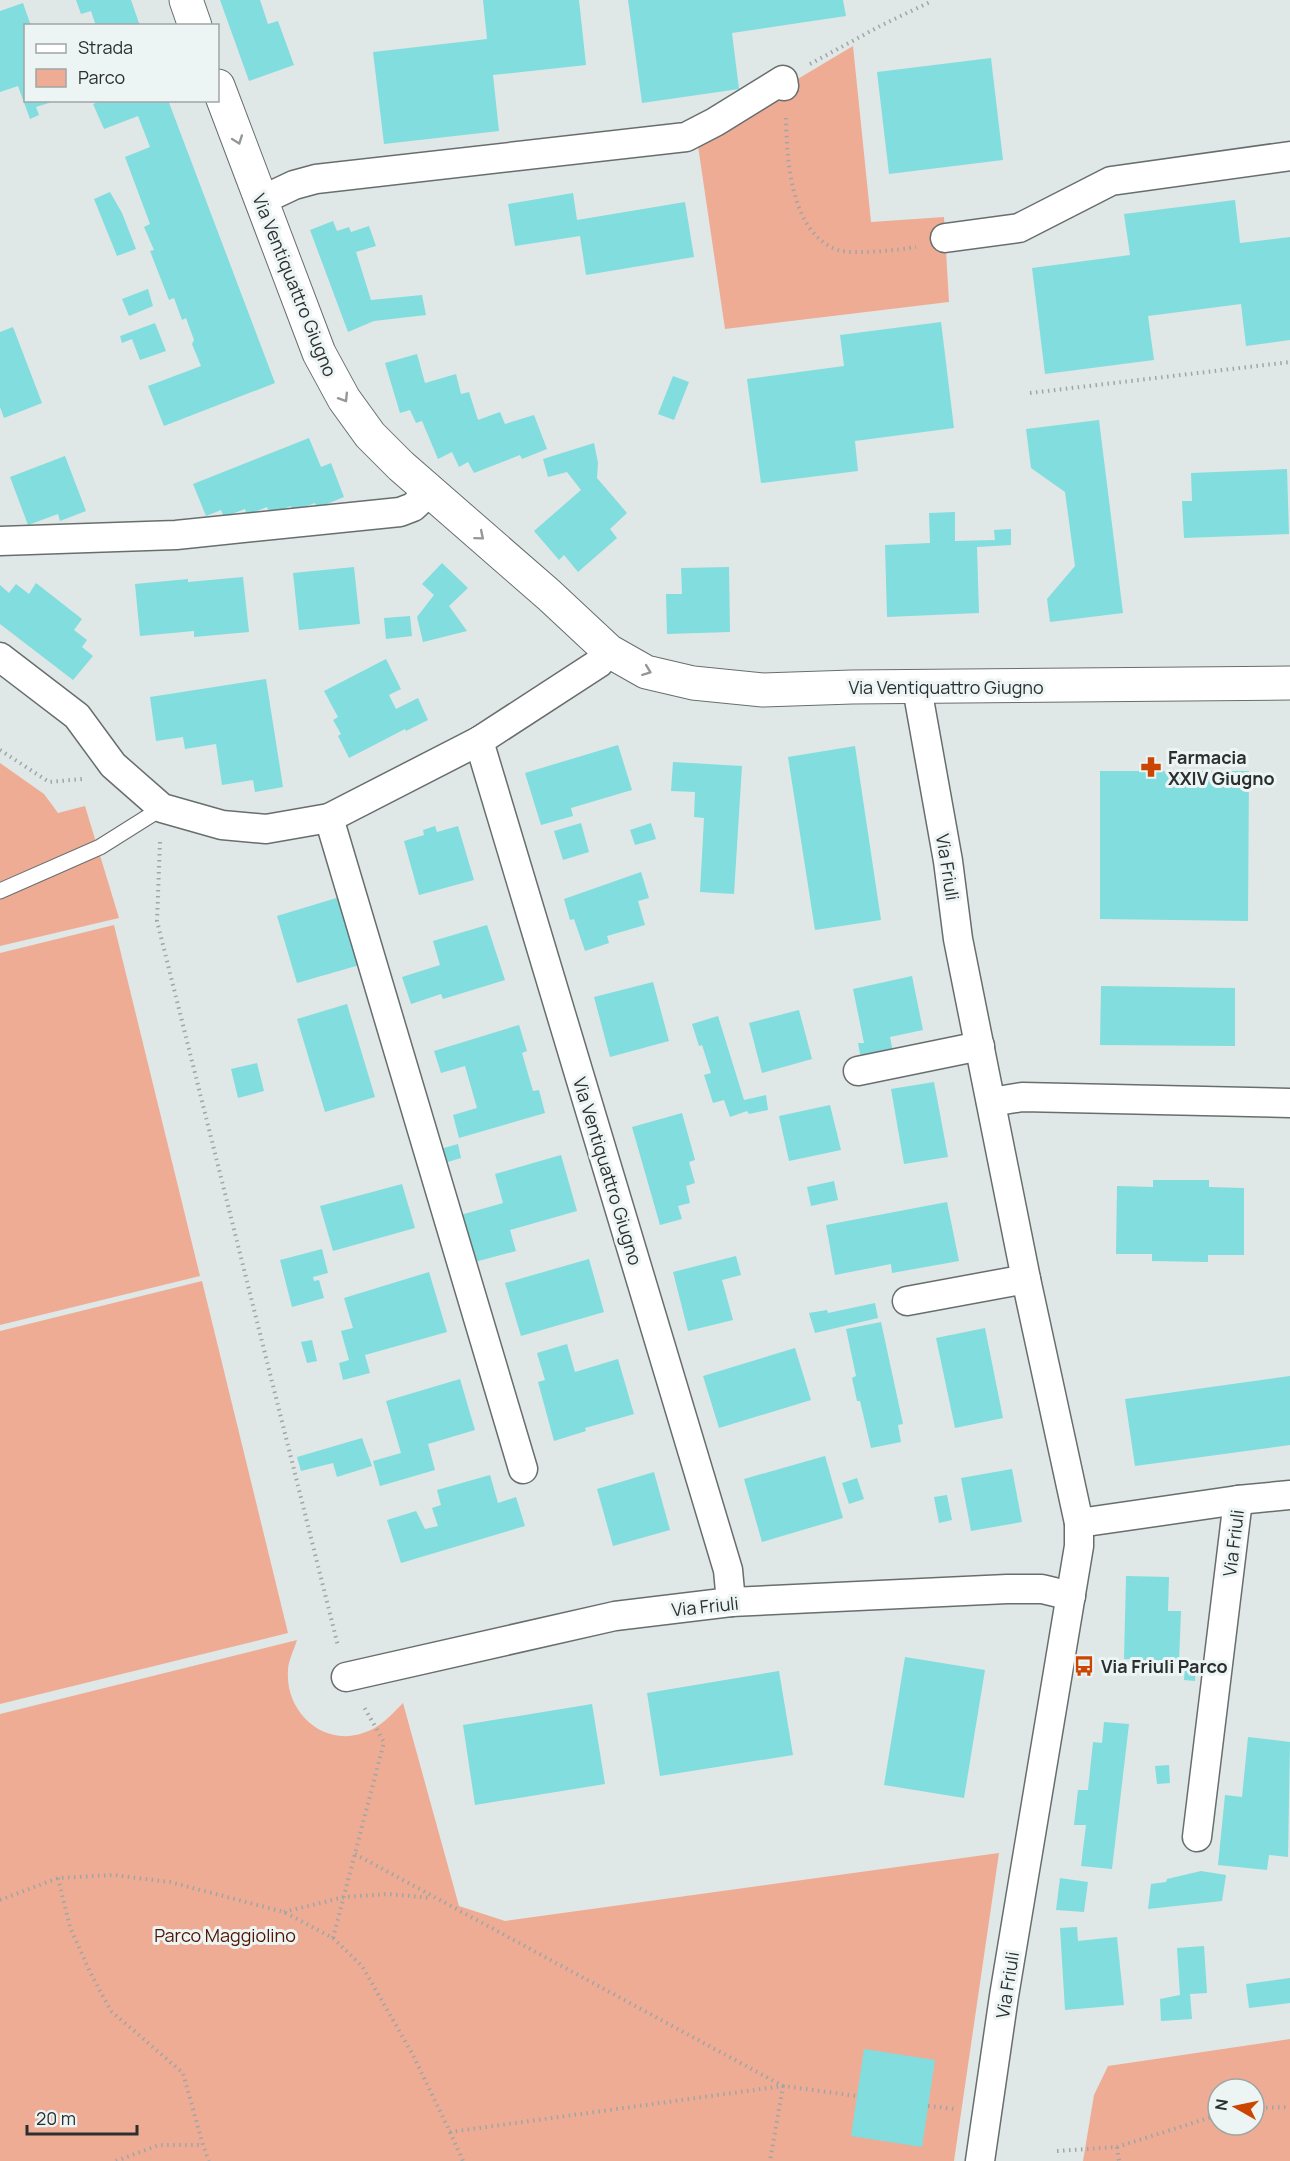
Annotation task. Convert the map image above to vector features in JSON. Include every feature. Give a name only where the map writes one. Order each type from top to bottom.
[{"type":"street","points":[[186,0],[194,24]]},
{"type":"street","points":[[260,201],[294,185],[316,179],[686,137],[784,83]]},
{"type":"street","name":"Via Ventiquattro Giugno","points":[[219,89],[319,353],[344,399],[370,435],[429,492],[549,595],[609,651],[646,672],[693,683],[764,690],[852,687],[1290,683]]},
{"type":"street","points":[[945,238],[1019,228],[1111,181],[1290,156]]},
{"type":"street","points":[[0,541],[176,535],[400,512],[414,507],[429,492]]},
{"type":"street","points":[[0,657],[77,716],[113,765],[162,808],[222,825],[266,829],[329,818],[479,741],[599,663],[609,651]]},
{"type":"street","name":"Via Friuli","points":[[917,688],[948,861],[958,939],[1026,1279],[1079,1523],[1079,1546],[1004,1996],[980,2161]]},
{"type":"street","name":"Via Ventiquattro Giugno","points":[[479,741],[729,1570],[731,1602]]},
{"type":"street","points":[[329,818],[524,1469]]},
{"type":"street","points":[[858,1071],[980,1046]]},
{"type":"street","points":[[991,1102],[1022,1097],[1290,1103]]},
{"type":"street","points":[[908,1301],[1026,1279]]},
{"type":"street","name":"Via Friuli","points":[[1079,1523],[1238,1500],[1290,1495]]},
{"type":"street","name":"Via Friuli","points":[[1197,1838],[1238,1500]]},
{"type":"street","name":"Via Friuli","points":[[345,1677],[615,1616],[731,1602],[1042,1589],[1071,1596]]},
{"type":"lane","points":[[0,891],[100,847],[162,808]]},
{"type":"path","points":[[929,0],[930,2],[882,25],[784,83],[787,152],[795,199],[815,237],[839,250],[892,251],[931,244],[945,238]]},
{"type":"path","points":[[1030,393],[1290,362]]},
{"type":"path","points":[[0,750],[49,782],[81,780],[113,765]]},
{"type":"path","points":[[162,808],[157,921],[345,1677],[384,1742],[333,1938]]},
{"type":"path","points":[[355,1854],[783,2086]]},
{"type":"path","points":[[0,1900],[58,1878],[113,1875],[170,1882],[284,1912],[333,1938],[362,1966],[381,1995],[413,2055],[463,2161]]},
{"type":"path","points":[[58,1878],[70,1927],[111,2011],[183,2073],[202,2145],[209,2161]]},
{"type":"path","points":[[284,1912],[344,1897],[388,1894],[435,1898]]},
{"type":"path","points":[[770,2161],[783,2086]]},
{"type":"path","points":[[450,2132],[783,2086],[857,2096]]},
{"type":"path","points":[[1266,2108],[1290,2107]]},
{"type":"path","points":[[1057,2151],[1117,2147],[1206,2119]]},
{"type":"path","points":[[116,2161],[159,2145],[202,2145]]},
{"type":"path","points":[[1117,2147],[1119,2161]]},
{"type":"green space","points":[[853,46],[871,222],[944,217],[949,302],[725,329],[697,139]]},
{"type":"green space","points":[[0,763],[44,794],[58,813],[85,806],[119,918],[0,946]]},
{"type":"green space","points":[[114,925],[200,1276],[0,1325],[0,953]]},
{"type":"green space","points":[[202,1281],[288,1633],[0,1704],[0,1331]]},
{"type":"green space","name":"Parco Maggiolino","points":[[297,1640],[288,1667],[289,1686],[293,1700],[309,1723],[334,1735],[348,1736],[363,1733],[380,1724],[403,1703],[459,1906],[505,1921],[999,1853],[954,2161],[0,2161],[0,1714]]},
{"type":"green space","points":[[1290,2039],[1290,2161],[1083,2161],[1094,2095],[1108,2066]]},
{"type":"building","points":[[76,0],[131,0],[139,24],[95,24],[91,11],[81,14]]},
{"type":"building","points":[[220,0],[260,0],[268,24],[278,21],[294,65],[249,81]]},
{"type":"building","points":[[483,0],[579,0],[586,65],[493,75],[499,131],[384,144],[373,52],[487,39]]},
{"type":"building","points":[[628,0],[843,0],[846,16],[732,33],[739,89],[642,103]]},
{"type":"building","points":[[23,3],[30,24],[24,24],[24,102],[52,102],[36,107],[39,115],[30,119],[18,86],[0,92],[0,11]]},
{"type":"building","points":[[991,58],[1003,160],[889,174],[877,72]]},
{"type":"building","points":[[98,102],[169,102],[275,383],[164,426],[148,386],[201,366],[192,344],[194,340],[186,318],[182,320],[174,298],[169,300],[150,251],[154,250],[144,227],[150,224],[125,157],[150,147],[138,116],[104,129],[93,104]]},
{"type":"building","points":[[110,192],[122,213],[136,249],[117,256],[94,199]]},
{"type":"building","points":[[573,193],[577,220],[685,202],[694,257],[586,275],[580,236],[515,246],[508,204]]},
{"type":"building","points":[[1235,200],[1240,243],[1290,237],[1290,340],[1246,346],[1241,304],[1148,316],[1154,360],[1045,374],[1032,268],[1130,255],[1124,214]]},
{"type":"building","points":[[333,221],[337,231],[349,227],[351,232],[369,226],[376,246],[356,252],[371,300],[422,295],[426,315],[374,321],[348,332],[310,230]]},
{"type":"building","points":[[148,289],[153,306],[129,316],[122,299]]},
{"type":"building","points":[[941,322],[954,428],[855,441],[858,471],[761,483],[747,379],[844,366],[840,335]]},
{"type":"building","points":[[155,323],[166,351],[140,360],[132,339],[122,343],[120,336]]},
{"type":"building","points":[[13,327],[42,403],[4,418],[0,407],[0,332]]},
{"type":"building","points":[[417,354],[425,383],[456,374],[461,394],[469,392],[478,420],[500,412],[505,424],[534,415],[547,449],[522,459],[520,455],[474,473],[468,462],[459,467],[452,452],[438,459],[422,421],[416,423],[410,410],[400,413],[385,363]]},
{"type":"building","points":[[673,376],[689,382],[674,420],[658,414]]},
{"type":"building","points":[[1099,420],[1123,613],[1050,622],[1047,599],[1075,566],[1065,492],[1031,468],[1026,429]]},
{"type":"building","points":[[309,438],[321,467],[331,463],[344,497],[317,508],[315,503],[293,511],[291,506],[270,514],[267,507],[247,515],[245,509],[224,517],[221,510],[206,516],[193,484]]},
{"type":"building","points":[[594,443],[598,463],[597,478],[627,513],[610,529],[617,538],[578,572],[564,555],[559,560],[534,531],[581,490],[567,472],[548,477],[543,459]]},
{"type":"building","points":[[65,456],[86,511],[60,521],[58,514],[28,525],[10,477]]},
{"type":"building","points":[[1287,469],[1289,534],[1184,538],[1182,501],[1192,501],[1191,473]]},
{"type":"building","points":[[955,512],[955,541],[995,540],[994,530],[1011,529],[1011,545],[977,547],[979,613],[887,617],[885,545],[930,543],[929,513]]},
{"type":"building","points":[[442,563],[468,588],[449,606],[467,631],[423,642],[417,617],[434,595],[422,584]]},
{"type":"building","points":[[354,567],[360,624],[299,630],[293,573]]},
{"type":"building","points":[[729,567],[730,632],[667,634],[666,594],[682,594],[681,568]]},
{"type":"building","points":[[243,577],[249,632],[194,637],[194,631],[140,636],[135,584]]},
{"type":"building","points":[[36,583],[82,619],[74,630],[87,640],[82,647],[93,656],[73,680],[0,624],[0,585],[9,593],[16,584],[29,594]]},
{"type":"building","points":[[410,616],[412,636],[386,639],[384,618]]},
{"type":"building","points":[[386,659],[401,689],[389,695],[396,709],[418,698],[428,720],[406,731],[405,729],[349,758],[338,736],[341,734],[333,720],[338,717],[324,691]]},
{"type":"building","points":[[266,679],[283,787],[255,792],[253,780],[222,785],[216,744],[185,749],[183,737],[156,741],[150,697]]},
{"type":"building","points":[[618,745],[632,790],[571,808],[573,816],[541,825],[525,773]]},
{"type":"building","points":[[855,746],[881,920],[815,930],[788,757]]},
{"type":"building","points":[[673,762],[742,766],[734,894],[700,892],[704,818],[694,817],[695,792],[671,791]]},
{"type":"building","points":[[1100,771],[1249,771],[1248,921],[1100,919]]},
{"type":"building","points":[[581,823],[589,852],[563,860],[554,831]]},
{"type":"building","points":[[651,823],[656,839],[635,845],[630,830]]},
{"type":"building","points":[[435,826],[437,832],[458,826],[474,880],[419,895],[404,841],[424,835],[423,830]]},
{"type":"building","points":[[641,872],[649,898],[638,901],[645,925],[607,936],[609,943],[585,951],[574,919],[570,920],[564,899]]},
{"type":"building","points":[[343,896],[363,964],[297,983],[277,916]]},
{"type":"building","points":[[487,925],[505,980],[443,999],[441,994],[411,1004],[402,977],[440,965],[433,941]]},
{"type":"building","points":[[912,976],[923,1030],[890,1037],[893,1052],[863,1057],[860,1054],[858,1043],[864,1043],[853,989]]},
{"type":"building","points":[[653,982],[669,1041],[610,1057],[594,997]]},
{"type":"building","points":[[1101,986],[1235,988],[1235,1046],[1100,1045]]},
{"type":"building","points":[[347,1004],[375,1097],[325,1112],[297,1019]]},
{"type":"building","points":[[799,1010],[812,1059],[762,1073],[749,1023]]},
{"type":"building","points":[[718,1016],[744,1100],[766,1095],[768,1110],[749,1114],[747,1111],[730,1117],[724,1100],[713,1103],[704,1075],[711,1073],[692,1024]]},
{"type":"building","points":[[519,1025],[527,1051],[522,1053],[533,1091],[539,1090],[545,1113],[459,1138],[453,1115],[477,1108],[465,1066],[441,1073],[434,1051]]},
{"type":"building","points":[[257,1063],[264,1091],[238,1098],[231,1069]]},
{"type":"building","points":[[934,1082],[948,1157],[904,1164],[891,1089]]},
{"type":"building","points":[[830,1105],[841,1150],[789,1161],[779,1116]]},
{"type":"building","points":[[682,1113],[695,1160],[689,1162],[695,1183],[686,1186],[690,1203],[678,1206],[682,1219],[660,1225],[632,1127]]},
{"type":"building","points":[[458,1144],[461,1158],[441,1164],[437,1150]]},
{"type":"building","points":[[561,1155],[577,1211],[510,1230],[516,1251],[471,1263],[457,1216],[503,1203],[495,1174]]},
{"type":"building","points":[[1153,1180],[1209,1180],[1209,1187],[1244,1188],[1244,1255],[1208,1255],[1208,1262],[1152,1261],[1152,1254],[1116,1254],[1117,1186],[1153,1187]]},
{"type":"building","points":[[834,1181],[838,1200],[811,1206],[807,1187]]},
{"type":"building","points":[[402,1184],[415,1228],[333,1251],[320,1206]]},
{"type":"building","points":[[947,1202],[959,1261],[892,1273],[891,1264],[835,1275],[826,1225]]},
{"type":"building","points":[[322,1249],[328,1273],[313,1277],[314,1281],[319,1280],[324,1298],[292,1307],[280,1260]]},
{"type":"building","points":[[736,1256],[741,1275],[722,1280],[733,1320],[688,1331],[673,1272]]},
{"type":"building","points":[[589,1259],[604,1312],[521,1336],[505,1283]]},
{"type":"building","points":[[429,1272],[447,1332],[365,1355],[370,1373],[343,1380],[339,1363],[349,1360],[341,1331],[353,1328],[344,1298]]},
{"type":"building","points":[[875,1303],[878,1318],[815,1333],[809,1313],[827,1310],[828,1313]]},
{"type":"building","points":[[881,1322],[903,1424],[898,1425],[901,1442],[871,1448],[852,1378],[856,1376],[846,1329]]},
{"type":"building","points":[[985,1328],[1003,1418],[955,1428],[936,1338]]},
{"type":"building","points":[[312,1340],[317,1361],[307,1363],[301,1342]]},
{"type":"building","points":[[567,1344],[575,1372],[618,1359],[634,1414],[585,1428],[586,1431],[554,1441],[538,1382],[545,1380],[537,1353]]},
{"type":"building","points":[[795,1348],[811,1400],[719,1428],[703,1376]]},
{"type":"building","points":[[1290,1376],[1290,1445],[1135,1466],[1125,1399]]},
{"type":"building","points":[[460,1379],[475,1430],[428,1444],[435,1470],[380,1486],[373,1461],[401,1453],[386,1401]]},
{"type":"building","points":[[362,1438],[372,1466],[337,1477],[333,1463],[301,1471],[297,1457]]},
{"type":"building","points":[[825,1456],[843,1518],[762,1542],[744,1479]]},
{"type":"building","points":[[1012,1469],[1022,1522],[971,1531],[961,1478]]},
{"type":"building","points":[[654,1472],[670,1530],[613,1546],[597,1489]]},
{"type":"building","points":[[490,1475],[498,1503],[516,1497],[525,1526],[401,1563],[387,1520],[416,1511],[425,1529],[438,1526],[432,1508],[441,1505],[437,1490]]},
{"type":"building","points":[[857,1478],[864,1499],[849,1504],[842,1483]]},
{"type":"building","points":[[947,1495],[952,1520],[939,1523],[934,1497]]},
{"type":"building","points":[[1126,1576],[1169,1577],[1168,1611],[1181,1611],[1179,1662],[1124,1659]]},
{"type":"building","points":[[905,1657],[985,1670],[964,1798],[884,1785]]},
{"type":"building","points":[[1185,1666],[1196,1666],[1195,1681],[1184,1680]]},
{"type":"building","points":[[779,1671],[793,1755],[660,1776],[647,1693]]},
{"type":"building","points":[[592,1704],[605,1784],[475,1805],[463,1725]]},
{"type":"building","points":[[1104,1722],[1129,1724],[1112,1869],[1081,1866],[1086,1825],[1074,1825],[1078,1790],[1088,1790],[1093,1742],[1102,1743]]},
{"type":"building","points":[[1248,1737],[1290,1742],[1288,1857],[1269,1855],[1267,1870],[1218,1865],[1225,1795],[1242,1797]]},
{"type":"building","points":[[1169,1765],[1170,1783],[1157,1784],[1155,1766]]},
{"type":"building","points":[[1201,1871],[1226,1875],[1222,1901],[1148,1909],[1151,1884],[1166,1882],[1167,1879]]},
{"type":"building","points":[[1060,1878],[1088,1882],[1084,1912],[1056,1910]]},
{"type":"building","points":[[1077,1927],[1078,1941],[1117,1937],[1124,2005],[1065,2010],[1060,1928]]},
{"type":"building","points":[[1204,1946],[1207,1993],[1190,1994],[1192,2019],[1161,2021],[1160,1999],[1180,1995],[1177,1948]]},
{"type":"building","points":[[1290,1978],[1290,2003],[1249,2008],[1246,1984]]},
{"type":"building","points":[[864,2049],[935,2060],[922,2147],[851,2136]]},
{"type":"place","name":"Farmacia XXIV Giugno","points":[[1151,767]]},
{"type":"place","name":"Via Friuli Parco","points":[[1084,1666]]}]
